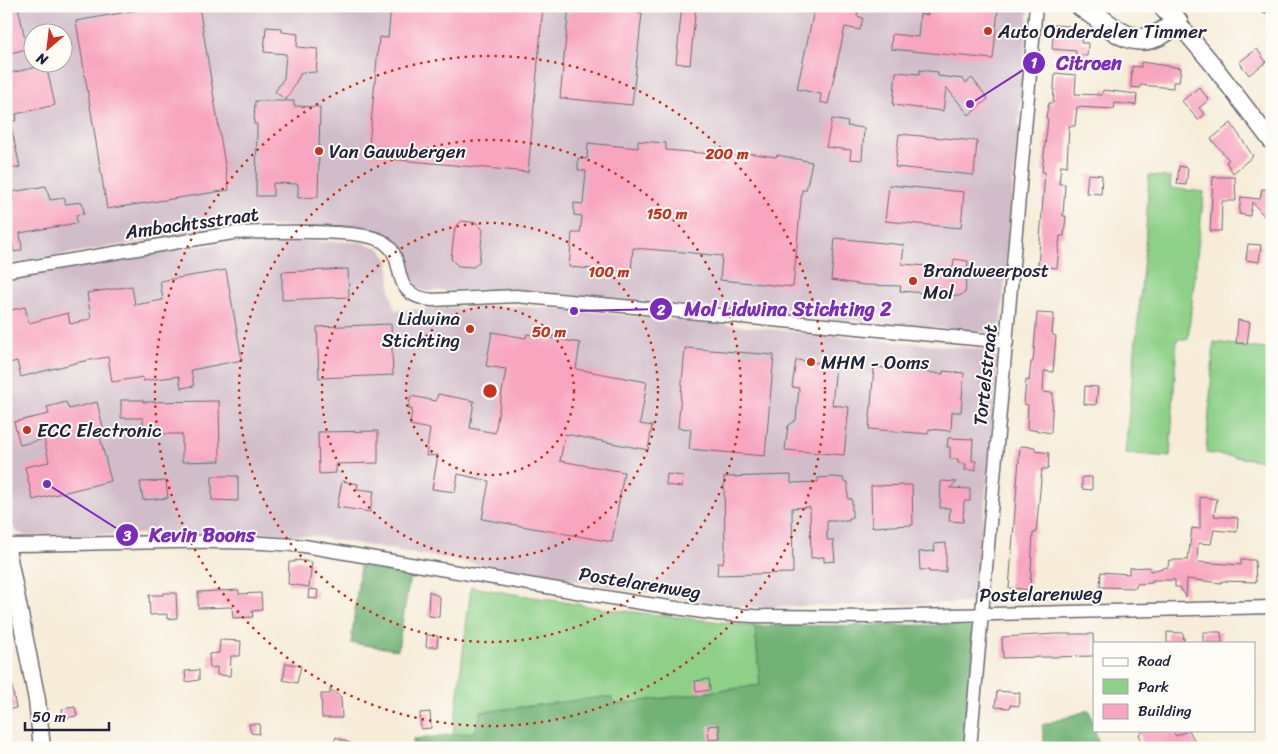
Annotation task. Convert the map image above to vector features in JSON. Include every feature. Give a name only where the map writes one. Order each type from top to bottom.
[{"type":"main road","points":[[1082,6],[1131,39],[1158,37],[1170,14]]},
{"type":"street","name":"Tortelstraat","points":[[970,748],[1036,6]]},
{"type":"street","points":[[1170,14],[1210,61],[1272,142]]},
{"type":"street","name":"Ambachtsstraat","points":[[6,271],[233,233],[270,231],[362,235],[380,240],[388,245],[397,261],[403,285],[409,293],[419,298],[432,300],[516,296],[1007,342]]},
{"type":"street","name":"Postelarenweg","points":[[6,545],[194,542],[266,543],[318,548],[635,602],[717,614],[788,617],[1272,607]]},
{"type":"street","points":[[6,545],[37,700],[42,748]]},
{"type":"shaded area","points":[[6,6],[1029,6],[1001,324],[988,332],[517,290],[423,291],[415,285],[400,249],[392,239],[377,230],[366,227],[237,226],[6,264]]},
{"type":"shaded area","points":[[239,240],[359,242],[379,248],[389,260],[390,291],[395,310],[491,306],[551,308],[987,350],[998,360],[977,590],[974,598],[970,603],[752,607],[689,600],[312,536],[249,532],[26,536],[17,532],[12,525],[6,499],[6,279]]},
{"type":"green space","points":[[1149,175],[1171,178],[1170,188],[1204,192],[1188,339],[1177,339],[1170,457],[1125,453],[1145,248]]},
{"type":"green space","points":[[1214,342],[1272,350],[1272,462],[1206,453]]},
{"type":"green space","points":[[360,566],[410,576],[398,650],[351,643]]},
{"type":"green space","points":[[471,587],[606,609],[755,626],[760,685],[613,705],[612,698],[604,697],[481,712],[475,732],[453,735]]},
{"type":"green space","points":[[964,625],[970,628],[974,638],[965,748],[413,748],[413,739],[475,732],[481,712],[604,697],[612,698],[614,705],[760,685],[755,626]]},
{"type":"green space","points":[[1089,710],[1093,732],[1095,732],[1100,748],[1045,748],[1042,725]]},
{"type":"building","points":[[6,6],[18,6],[22,25],[22,50],[6,54]]},
{"type":"building","points":[[137,6],[199,6],[229,190],[107,209],[76,21],[138,10]]},
{"type":"building","points":[[391,6],[543,6],[528,172],[368,157],[379,37],[388,38]]},
{"type":"building","points":[[569,6],[624,6],[624,11],[642,13],[632,105],[560,98]]},
{"type":"building","points":[[682,6],[696,6],[690,65],[676,63]]},
{"type":"building","points":[[815,6],[859,6],[857,16],[863,18],[860,30],[845,27],[828,104],[820,102],[821,94],[797,89]]},
{"type":"building","points":[[938,6],[976,6],[998,10],[993,59],[891,49],[892,34],[918,37],[920,14],[928,15],[928,10],[938,11]]},
{"type":"building","points":[[1054,25],[1069,26],[1069,33],[1082,34],[1081,43],[1088,43],[1087,56],[1076,55],[1076,51],[1052,49]]},
{"type":"building","points":[[266,27],[282,28],[282,32],[298,34],[297,47],[318,49],[316,72],[301,73],[286,100],[275,92],[284,78],[286,54],[264,52]]},
{"type":"building","points":[[1257,49],[1266,62],[1249,75],[1239,62]]},
{"type":"building","points":[[1141,62],[1181,68],[1179,82],[1173,82],[1173,88],[1140,85],[1140,88],[1131,87],[1132,66],[1141,67]]},
{"type":"building","points":[[22,70],[22,72],[48,72],[55,105],[16,114],[17,120],[10,122],[20,167],[6,170],[6,74]]},
{"type":"building","points":[[920,70],[938,72],[938,76],[963,79],[966,83],[972,78],[988,99],[969,115],[946,87],[943,111],[893,105],[896,72],[920,74]]},
{"type":"building","points":[[1055,73],[1076,75],[1075,94],[1102,95],[1103,90],[1137,94],[1136,105],[1115,103],[1114,109],[1077,107],[1075,126],[1069,126],[1067,166],[1061,165],[1059,184],[1065,184],[1063,216],[1066,216],[1064,236],[1060,236],[1057,268],[1038,266],[1045,172],[1042,172],[1048,119],[1046,118],[1049,103],[1053,103]]},
{"type":"building","points":[[1199,87],[1209,100],[1199,108],[1205,114],[1198,120],[1182,101]]},
{"type":"building","points":[[255,101],[294,101],[294,106],[320,107],[318,197],[298,198],[298,184],[273,183],[273,196],[256,196],[257,124],[254,124]]},
{"type":"building","points":[[832,119],[848,122],[847,126],[864,128],[862,160],[850,159],[851,150],[826,147]]},
{"type":"building","points":[[1231,123],[1253,156],[1233,173],[1226,162],[1229,160],[1211,139]]},
{"type":"building","points":[[899,134],[977,141],[974,175],[895,167]]},
{"type":"building","points":[[638,141],[666,143],[666,150],[747,157],[747,153],[776,157],[777,155],[812,162],[806,190],[802,190],[793,287],[720,280],[722,256],[683,252],[633,248],[631,272],[569,267],[572,233],[580,233],[582,216],[574,215],[574,203],[583,204],[586,171],[578,170],[578,158],[587,159],[588,143],[638,148]]},
{"type":"building","points":[[1179,166],[1188,168],[1186,185],[1177,184]]},
{"type":"building","points":[[1088,174],[1102,175],[1101,194],[1086,193]]},
{"type":"building","points":[[1213,177],[1235,177],[1236,201],[1222,201],[1221,231],[1210,231]]},
{"type":"building","points":[[889,185],[964,192],[961,228],[885,221]]},
{"type":"building","points":[[46,186],[50,200],[65,198],[65,204],[82,202],[84,214],[76,215],[77,223],[20,233],[22,250],[14,252],[11,235],[6,235],[6,201],[13,200],[12,192]]},
{"type":"building","points":[[1262,189],[1272,190],[1272,225],[1252,202],[1250,216],[1239,214],[1241,197],[1260,199]]},
{"type":"building","points":[[462,221],[477,223],[483,230],[479,262],[473,267],[458,266],[451,259],[455,227]]},
{"type":"building","points":[[835,238],[904,245],[902,264],[953,268],[954,259],[968,261],[965,293],[959,296],[900,291],[901,286],[864,285],[831,280]]},
{"type":"building","points":[[1248,244],[1261,245],[1259,262],[1246,260]]},
{"type":"building","points":[[348,269],[349,297],[282,300],[282,272]]},
{"type":"building","points":[[226,270],[242,360],[191,370],[194,386],[181,388],[179,376],[143,381],[143,377],[112,382],[108,357],[79,362],[21,377],[17,361],[6,364],[6,311],[25,307],[29,323],[68,313],[70,324],[91,319],[87,293],[132,286],[135,305],[163,300],[160,281]]},
{"type":"building","points":[[1037,313],[1054,314],[1052,331],[1053,335],[1056,336],[1053,372],[1044,371],[1043,392],[1053,393],[1051,433],[1027,429],[1028,405],[1024,404],[1026,380],[1029,381],[1031,362],[1033,362]]},
{"type":"building","points":[[1238,320],[1250,322],[1247,344],[1236,343]]},
{"type":"building","points":[[391,324],[393,375],[319,378],[317,327]]},
{"type":"building","points":[[492,332],[526,338],[527,334],[580,343],[576,369],[647,382],[640,424],[652,426],[648,450],[565,434],[560,461],[624,472],[612,542],[482,519],[489,481],[458,474],[455,492],[432,489],[438,455],[426,456],[430,429],[410,425],[412,409],[408,409],[411,396],[436,401],[438,394],[474,401],[470,428],[495,433],[506,369],[486,366]]},
{"type":"building","points":[[685,348],[774,355],[765,456],[689,449],[691,429],[678,428]]},
{"type":"building","points":[[796,360],[836,365],[832,405],[849,407],[844,455],[785,450],[788,426],[796,420],[799,388],[792,387]]},
{"type":"building","points":[[874,368],[943,374],[943,371],[964,373],[961,412],[952,412],[951,431],[929,429],[928,434],[869,429]]},
{"type":"building","points":[[1085,386],[1098,387],[1096,405],[1084,404]]},
{"type":"building","points":[[121,400],[143,400],[143,402],[219,401],[220,461],[182,462],[182,434],[143,434],[143,418],[121,418]]},
{"type":"building","points":[[66,402],[69,409],[97,402],[104,431],[99,433],[111,481],[33,500],[25,467],[49,462],[44,439],[20,445],[14,422],[49,414],[47,407]]},
{"type":"building","points":[[378,431],[378,463],[336,464],[336,473],[319,474],[318,432]]},
{"type":"building","points":[[948,438],[973,439],[972,461],[976,461],[976,470],[965,470],[966,464],[958,463],[958,459],[950,459],[950,447],[947,447]]},
{"type":"building","points":[[1020,446],[1035,447],[1035,451],[1049,453],[1048,469],[1042,469],[1036,533],[1033,533],[1030,590],[1009,588]]},
{"type":"building","points":[[667,474],[683,476],[682,487],[666,485]]},
{"type":"building","points":[[791,475],[791,483],[818,482],[818,478],[833,477],[843,478],[844,482],[848,482],[848,499],[852,499],[852,518],[849,518],[849,521],[827,521],[827,540],[833,540],[835,561],[824,562],[824,557],[811,558],[810,507],[792,508],[793,573],[717,575],[718,563],[723,563],[725,552],[724,477]]},
{"type":"building","points":[[212,476],[238,476],[238,501],[212,500]]},
{"type":"building","points":[[1082,477],[1092,477],[1092,490],[1082,489]]},
{"type":"building","points":[[166,481],[168,498],[143,500],[140,482]]},
{"type":"building","points":[[342,481],[358,484],[357,489],[374,491],[370,512],[337,507]]},
{"type":"building","points":[[941,481],[957,482],[950,488],[970,489],[970,501],[964,501],[963,522],[949,521],[950,508],[940,508]]},
{"type":"building","points":[[912,485],[913,525],[872,527],[871,486]]},
{"type":"building","points":[[1200,497],[1217,499],[1214,516],[1238,518],[1237,532],[1214,530],[1211,544],[1198,543],[1197,562],[1241,565],[1241,560],[1255,560],[1256,582],[1222,581],[1221,583],[1187,579],[1186,597],[1180,587],[1175,587],[1175,580],[1152,580],[1152,583],[1136,584],[1136,588],[1100,587],[1101,572],[1129,574],[1129,568],[1150,567],[1150,571],[1168,567],[1169,560],[1188,560],[1192,528],[1200,529]]},
{"type":"building","points":[[946,543],[946,572],[920,570],[919,552],[935,551],[934,544]]},
{"type":"building","points":[[295,560],[312,562],[309,587],[288,584],[289,562],[295,562]]},
{"type":"building","points":[[309,589],[318,590],[317,599],[308,598]]},
{"type":"building","points":[[239,590],[239,594],[261,593],[262,610],[252,611],[253,617],[233,618],[232,607],[198,608],[198,592]]},
{"type":"building","points":[[429,591],[440,597],[439,617],[428,616]]},
{"type":"building","points":[[163,593],[176,593],[177,618],[167,619],[167,614],[150,615],[149,595],[163,595]]},
{"type":"building","points":[[1167,632],[1183,633],[1184,642],[1167,642]]},
{"type":"building","points":[[1203,632],[1221,632],[1222,642],[1203,642]]},
{"type":"building","points":[[1093,634],[1093,656],[1003,658],[1002,637]]},
{"type":"building","points":[[427,635],[438,636],[437,647],[426,647]]},
{"type":"building","points":[[220,640],[241,641],[240,656],[231,656],[230,676],[217,675],[217,667],[210,668],[209,654],[219,653]]},
{"type":"building","points":[[286,663],[301,666],[297,683],[283,680]]},
{"type":"building","points":[[199,670],[199,680],[186,682],[185,671]]},
{"type":"building","points":[[709,679],[710,690],[696,692],[695,681]]},
{"type":"building","points":[[11,681],[16,708],[6,710],[6,682]]},
{"type":"building","points":[[330,689],[341,697],[342,718],[322,718],[321,694],[330,694]]},
{"type":"building","points":[[997,691],[1020,693],[1019,706],[1010,705],[1010,708],[995,707]]},
{"type":"building","points":[[75,707],[77,716],[63,718],[62,709]]},
{"type":"building","points":[[430,712],[431,728],[421,729],[420,713]]},
{"type":"building","points":[[249,724],[260,724],[259,734],[251,733]]},
{"type":"building","points":[[719,725],[720,739],[709,740],[708,726]]},
{"type":"building","points":[[1142,732],[1173,732],[1176,736],[1190,732],[1198,748],[1145,748],[1139,734]]},
{"type":"building","points":[[336,737],[361,748],[332,748]]},
{"type":"railway","points":[[1245,6],[1272,12]]},
{"type":"place","name":"Auto Onderdelen Timmer","points":[[988,31]]},
{"type":"place","name":"Citroen","points":[[970,104]]},
{"type":"place","name":"Van Gauwbergen","points":[[319,151]]},
{"type":"place","name":"Brandweerpost Mol","points":[[913,281]]},
{"type":"place","name":"Mol Lidwina Stichting 2","points":[[574,311]]},
{"type":"place","name":"Lidwina Stichting","points":[[470,329]]},
{"type":"place","name":"MHM - Ooms","points":[[811,362]]},
{"type":"place","name":"ECC Electronic","points":[[27,430]]},
{"type":"place","name":"Kevin Boons","points":[[47,484]]}]
